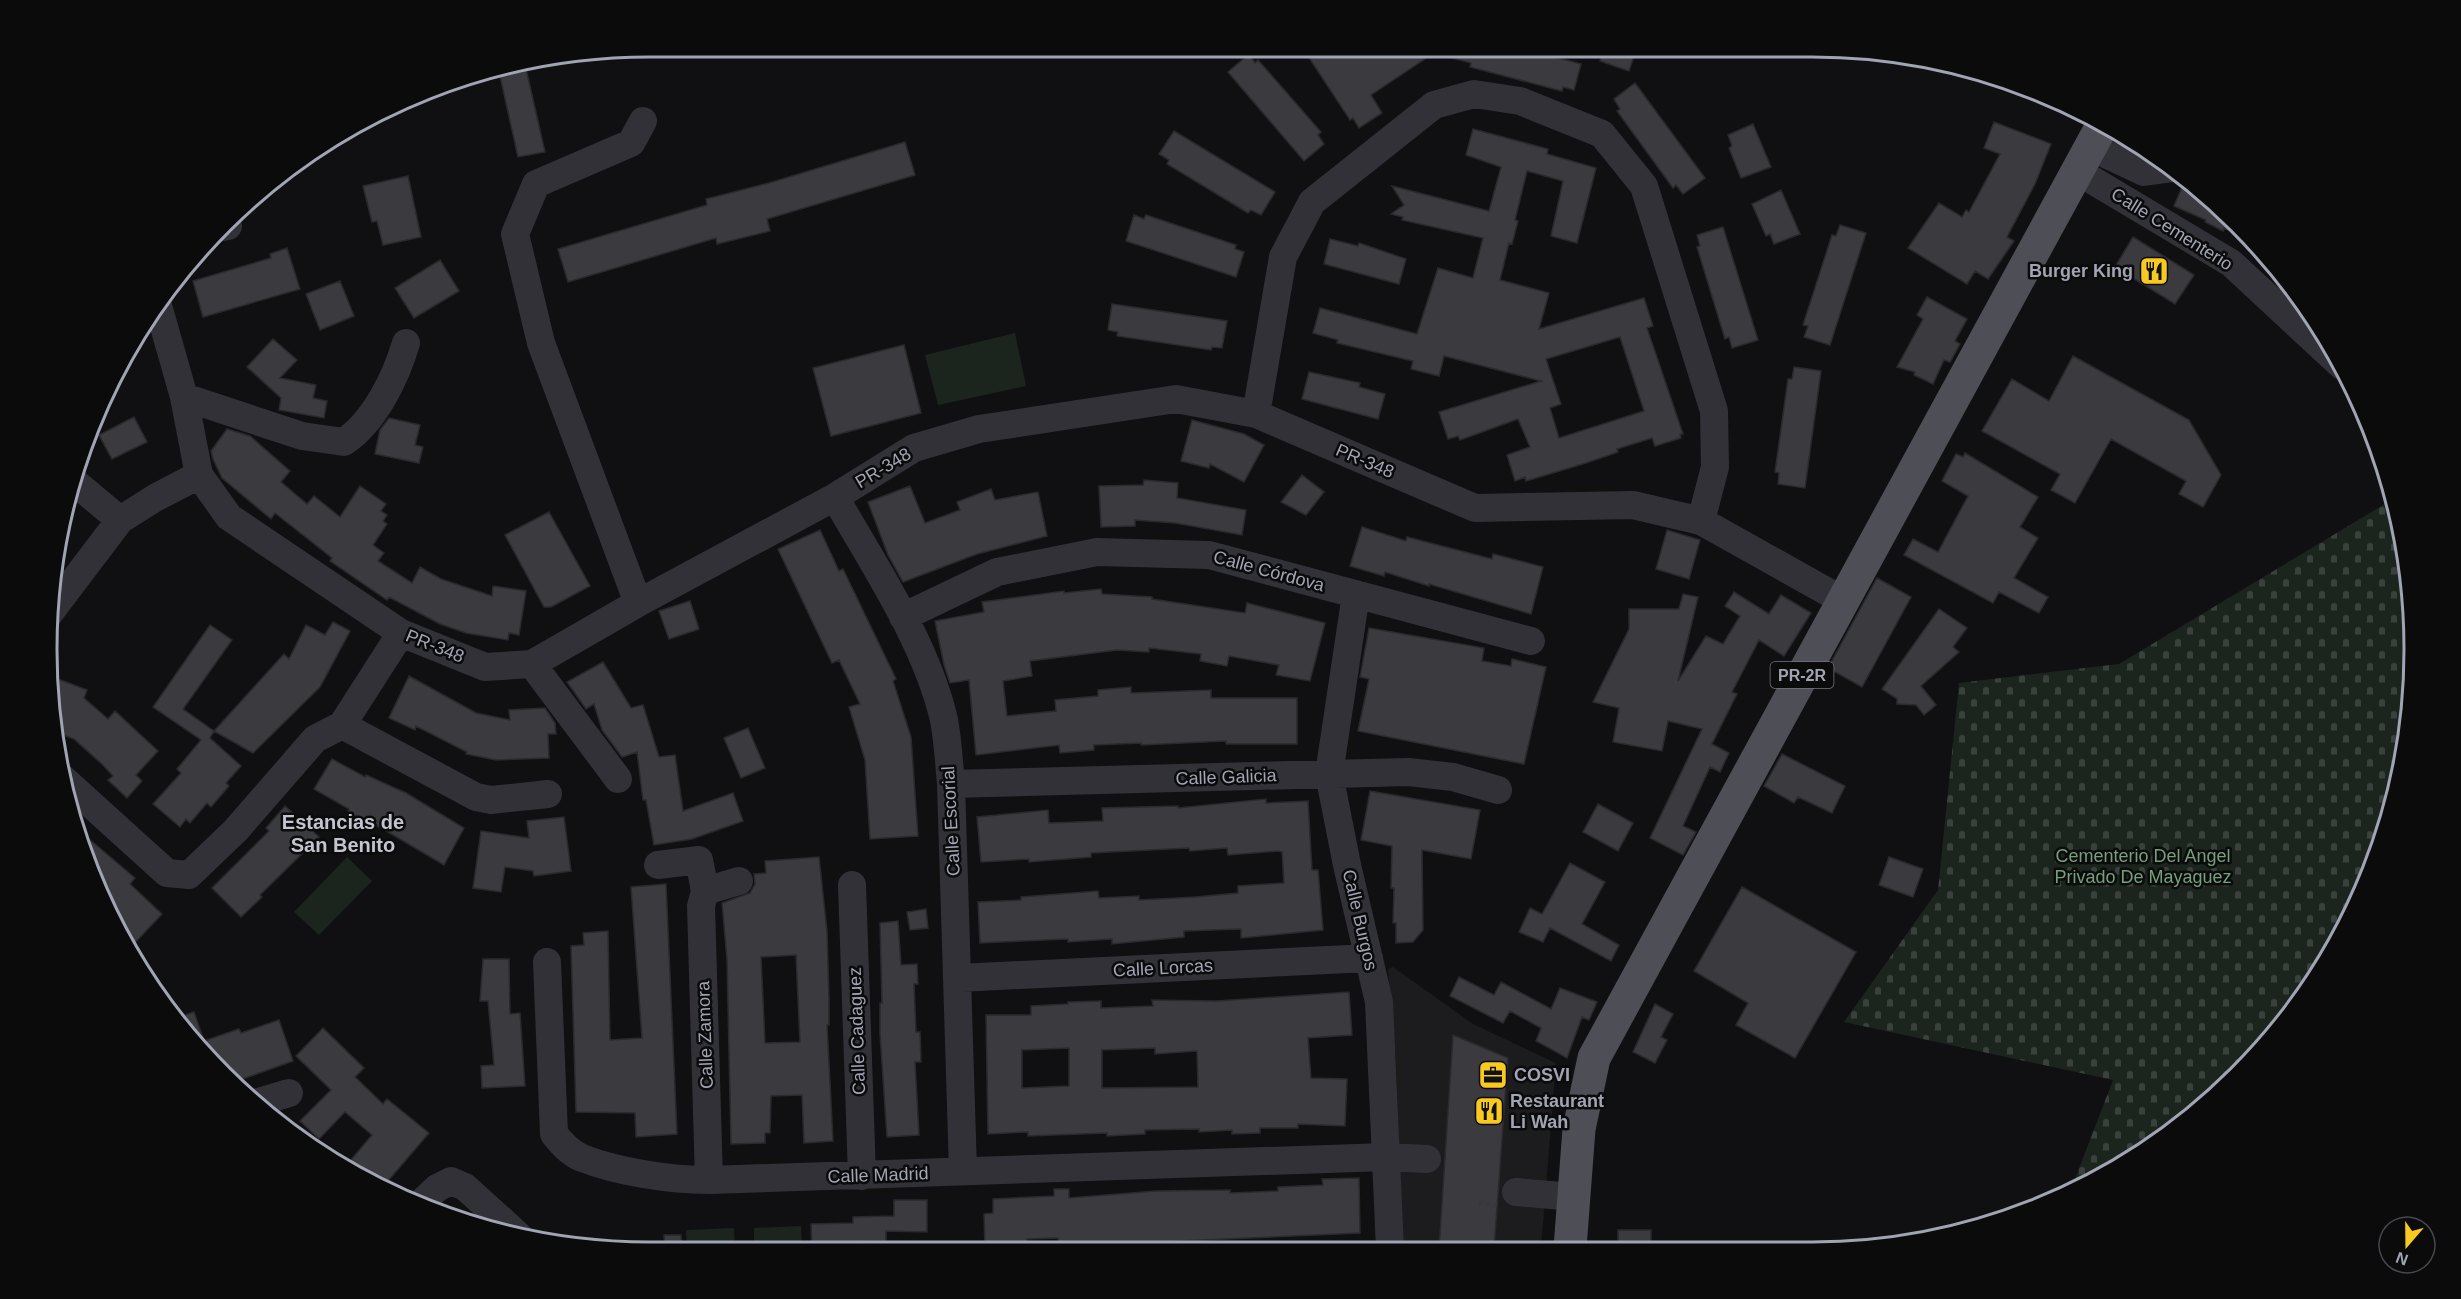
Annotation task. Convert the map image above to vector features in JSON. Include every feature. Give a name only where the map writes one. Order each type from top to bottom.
[{"type":"main road","name":"PR-2R","points":[[1570,1242],[1579,1129],[1594,1058],[2091,147]]},
{"type":"street","points":[[1256,414],[1283,257],[1312,202],[1434,105],[1474,94],[1520,101],[1602,134],[1644,186],[1714,411],[1715,467],[1701,521]]},
{"type":"street","points":[[638,603],[541,343],[515,234],[536,184],[631,143],[643,121]]},
{"type":"street","points":[[2091,147],[2144,172],[2159,170]]},
{"type":"street","name":"Calle Cementerio","points":[[2091,147],[2231,263],[2321,346]]},
{"type":"street","name":"PR-348","points":[[161,314],[184,397],[199,475],[229,517],[401,633],[484,667],[532,664],[638,603],[835,497],[914,448],[979,429],[1176,399],[1256,414],[1475,508],[1633,505],[1701,521],[1842,600]]},
{"type":"street","points":[[184,397],[302,436],[344,442],[354,435],[380,401],[401,360],[406,343]]},
{"type":"street","points":[[59,600],[120,520],[199,475]]},
{"type":"street","points":[[80,487],[120,520]]},
{"type":"street","name":"Calle Escorial","points":[[835,497],[903,617],[931,681],[944,721],[951,784],[963,1172]]},
{"type":"street","name":"Calle Córdova","points":[[903,617],[997,572],[1097,552],[1209,555],[1531,641]]},
{"type":"street","name":"Calle Burgos","points":[[1356,594],[1329,774],[1379,1002],[1390,1242]]},
{"type":"street","points":[[74,788],[167,873],[189,875],[236,830],[315,739],[342,725],[401,633]]},
{"type":"street","points":[[532,664],[618,779]]},
{"type":"street","points":[[342,725],[476,797],[491,800],[548,794]]},
{"type":"street","name":"Calle Galicia","points":[[951,784],[1408,772],[1454,777],[1498,790]]},
{"type":"street","name":"Calle Zamora","points":[[658,865],[699,860],[705,891],[701,906],[709,1180]]},
{"type":"street","points":[[705,891],[739,881]]},
{"type":"street","name":"Calle Cadaguez","points":[[852,885],[862,1176]]},
{"type":"street","name":"Calle Lorcas","points":[[957,978],[1369,958]]},
{"type":"street","name":"Calle Madrid","points":[[547,962],[554,1134],[562,1144],[582,1158],[654,1176],[709,1180],[1385,1156],[1427,1159]]},
{"type":"street","points":[[266,1101],[289,1094]]},
{"type":"street","points":[[426,1198],[437,1188],[451,1181],[465,1187],[506,1224]]},
{"type":"street","points":[[1516,1192],[1574,1197]]},
{"type":"shaded area","points":[[1393,967],[1473,1024],[1556,1063],[1541,1242],[1403,1242],[1396,1060],[1388,969]]},
{"type":"green space","points":[[1015,333],[1026,386],[938,405],[925,355]]},
{"type":"green space","name":"Cementerio Del Angel Privado De Mayaguez","points":[[2386,503],[2393,534],[2403,611],[2403,688],[2399,727],[2393,765],[2373,840],[2343,912],[2325,946],[2282,1010],[2230,1068],[2172,1120],[2108,1163],[2074,1181],[2113,1080],[1844,1022],[1938,890],[1959,683],[2119,664]]},
{"type":"green space","points":[[347,857],[372,881],[319,935],[294,912]]},
{"type":"green space","points":[[801,1226],[802,1242],[754,1242],[754,1228]]},
{"type":"green space","points":[[734,1228],[735,1242],[687,1242],[686,1230]]},
{"type":"building","points":[[1246,57],[1251,57],[1255,63],[1258,60],[1321,132],[1318,135],[1324,144],[1304,161],[1228,72]]},
{"type":"building","points":[[1309,57],[1428,57],[1371,95],[1382,113],[1359,128],[1353,118],[1350,120]]},
{"type":"building","points":[[1449,57],[1555,57],[1581,64],[1574,90],[1563,87],[1562,91],[1470,67],[1471,63]]},
{"type":"building","points":[[1601,57],[1634,57],[1629,71],[1600,61]]},
{"type":"building","points":[[526,70],[545,152],[518,157],[500,76]]},
{"type":"building","points":[[1635,83],[1705,178],[1683,194],[1676,185],[1673,188],[1617,111],[1620,109],[1614,99]]},
{"type":"building","points":[[1994,122],[2051,144],[2035,184],[2007,237],[2014,241],[1988,279],[1975,271],[1967,284],[1908,248],[1939,203],[1962,217],[1966,210],[1969,212],[2000,154],[1984,148]]},
{"type":"building","points":[[1753,124],[1771,167],[1741,178],[1729,148],[1732,146],[1728,135]]},
{"type":"building","points":[[1473,129],[1548,149],[1547,154],[1596,168],[1577,243],[1551,236],[1563,181],[1527,171],[1515,220],[1518,221],[1512,244],[1509,243],[1500,280],[1549,293],[1539,329],[1644,298],[1653,326],[1647,328],[1683,434],[1680,434],[1681,438],[1655,446],[1652,438],[1617,449],[1618,452],[1586,463],[1526,481],[1525,477],[1515,481],[1507,455],[1530,447],[1518,419],[1460,440],[1458,436],[1448,439],[1439,412],[1541,381],[1444,356],[1439,376],[1411,369],[1413,361],[1337,343],[1338,340],[1313,333],[1320,308],[1417,334],[1438,268],[1473,278],[1483,238],[1402,220],[1403,217],[1391,214],[1404,205],[1392,186],[1489,211],[1501,167],[1466,155]],"holes":[[[1620,337],[1644,411],[1559,438],[1550,408],[1561,404],[1546,359]]]},
{"type":"building","points":[[1174,131],[1275,192],[1261,215],[1251,210],[1248,213],[1167,164],[1169,160],[1159,154]]},
{"type":"building","points":[[905,142],[915,175],[767,219],[770,231],[717,244],[716,238],[568,282],[558,249],[707,205],[706,199],[769,183]]},
{"type":"building","points":[[408,176],[421,237],[383,245],[377,221],[372,222],[363,186]]},
{"type":"building","points":[[2182,187],[2229,230],[2224,228],[2223,231],[2205,222],[2206,220],[2174,206]]},
{"type":"building","points":[[1781,190],[1800,234],[1774,244],[1770,234],[1766,236],[1752,204]]},
{"type":"building","points":[[1134,215],[1144,219],[1146,215],[1236,245],[1235,249],[1244,252],[1236,277],[1126,241]]},
{"type":"building","points":[[1840,225],[1866,233],[1830,345],[1804,337],[1808,326],[1803,325],[1832,235],[1836,236]]},
{"type":"building","points":[[1723,227],[1758,340],[1732,348],[1729,337],[1725,339],[1697,247],[1700,246],[1697,235]]},
{"type":"building","name":"Burger King","points":[[2133,237],[2194,275],[2175,304],[2115,267]]},
{"type":"building","points":[[1330,239],[1358,246],[1359,243],[1406,259],[1399,284],[1324,264]]},
{"type":"building","points":[[287,248],[300,289],[203,317],[193,281],[271,258],[270,254]]},
{"type":"building","points":[[440,260],[459,291],[414,318],[395,288]]},
{"type":"building","points":[[340,281],[354,316],[320,330],[306,294]]},
{"type":"building","points":[[1927,297],[1967,319],[1955,341],[1960,344],[1950,362],[1944,360],[1933,384],[1914,375],[1915,372],[1897,367],[1923,319],[1917,315]]},
{"type":"building","points":[[1112,304],[1227,321],[1222,348],[1212,347],[1211,350],[1117,336],[1118,332],[1108,330]]},
{"type":"building","points":[[273,339],[297,360],[280,378],[316,385],[313,398],[327,401],[324,418],[279,410],[281,398],[247,367]]},
{"type":"building","points":[[904,345],[921,413],[831,436],[813,368]]},
{"type":"building","points":[[2073,356],[2189,420],[2221,475],[2203,507],[2179,494],[2186,481],[2111,439],[2075,503],[2051,490],[2060,474],[1982,431],[2012,379],[2049,401]]},
{"type":"building","points":[[1794,367],[1821,371],[1805,488],[1778,484],[1779,473],[1775,472],[1788,379],[1792,379]]},
{"type":"building","points":[[1309,372],[1360,383],[1359,387],[1385,394],[1378,419],[1302,399]]},
{"type":"building","points":[[134,417],[147,442],[112,459],[99,435]]},
{"type":"building","points":[[389,418],[420,425],[415,445],[423,447],[419,463],[375,454],[380,430]]},
{"type":"building","points":[[1192,420],[1244,434],[1264,445],[1244,482],[1210,464],[1209,468],[1181,461]]},
{"type":"building","points":[[227,429],[250,436],[290,471],[281,482],[307,504],[314,496],[340,517],[360,486],[386,504],[381,511],[387,515],[383,521],[387,524],[373,545],[384,553],[378,561],[412,583],[420,567],[441,579],[492,596],[493,586],[526,591],[519,635],[509,633],[508,640],[466,633],[440,624],[389,597],[387,600],[330,561],[332,558],[275,513],[271,519],[222,478],[211,451]]},
{"type":"building","points":[[1965,453],[2038,497],[2020,527],[2038,538],[2014,578],[2048,597],[2039,613],[1999,592],[1993,603],[1904,555],[1913,539],[1938,552],[1968,496],[1942,481],[1956,454],[1963,457]]},
{"type":"building","points":[[1302,475],[1324,492],[1306,515],[1281,502]]},
{"type":"building","points":[[1144,480],[1178,483],[1177,498],[1246,510],[1242,535],[1175,523],[1135,520],[1135,526],[1101,527],[1099,486],[1143,485]]},
{"type":"building","points":[[910,486],[925,523],[960,510],[957,502],[991,489],[995,500],[1038,492],[1047,536],[977,554],[903,582],[888,555],[868,502]]},
{"type":"building","points":[[549,512],[590,586],[551,607],[544,607],[505,535]]},
{"type":"building","points":[[1362,527],[1406,541],[1407,537],[1492,559],[1493,554],[1543,567],[1531,614],[1385,572],[1384,576],[1350,566]]},
{"type":"building","points":[[820,530],[839,571],[843,569],[896,679],[893,681],[911,737],[918,836],[870,839],[865,760],[849,707],[860,704],[839,660],[832,663],[778,549]]},
{"type":"building","points":[[1667,530],[1700,540],[1689,579],[1656,569]]},
{"type":"building","points":[[1877,578],[1911,597],[1862,687],[1828,668]]},
{"type":"building","points":[[1101,589],[1102,594],[1152,597],[1152,599],[1245,613],[1247,603],[1325,623],[1310,681],[1276,675],[1279,665],[1229,656],[1227,666],[1200,661],[1201,654],[1149,648],[1149,652],[1117,650],[1030,661],[1032,676],[1003,681],[1007,716],[1056,711],[1055,700],[1098,696],[1098,690],[1131,687],[1131,693],[1211,690],[1211,698],[1297,698],[1297,744],[1226,744],[1226,741],[1141,745],[1141,743],[1094,745],[1094,750],[1060,753],[1059,745],[976,755],[969,680],[950,683],[935,621],[984,612],[982,602],[1064,591],[1064,593]]},
{"type":"building","points":[[1734,592],[1769,614],[1781,595],[1811,613],[1784,656],[1759,640],[1732,692],[1737,694],[1712,744],[1729,753],[1720,772],[1710,767],[1683,826],[1696,832],[1683,855],[1650,838],[1702,729],[1668,721],[1662,751],[1613,742],[1619,708],[1593,702],[1629,629],[1629,609],[1679,609],[1683,594],[1698,597],[1678,681],[1706,636],[1723,644],[1740,616],[1725,606]]},
{"type":"building","points":[[690,601],[699,629],[669,639],[659,611]]},
{"type":"building","points":[[1939,609],[1967,628],[1953,647],[1959,652],[1921,686],[1936,705],[1924,715],[1916,705],[1897,704],[1897,699],[1882,689]]},
{"type":"building","points":[[333,622],[350,631],[320,687],[253,753],[214,731],[284,654],[289,659],[306,625],[325,635]]},
{"type":"building","points":[[210,625],[232,640],[183,709],[214,731],[210,738],[241,766],[226,783],[229,786],[211,807],[207,803],[190,823],[186,819],[180,827],[153,804],[181,773],[177,769],[201,740],[153,707]]},
{"type":"building","points":[[1369,628],[1484,648],[1482,661],[1511,666],[1512,659],[1546,667],[1524,764],[1358,731],[1369,679],[1360,677]]},
{"type":"building","points":[[603,662],[631,708],[643,705],[659,757],[675,755],[683,811],[733,793],[743,821],[692,839],[654,845],[646,800],[643,800],[637,752],[622,757],[602,730],[594,704],[586,709],[567,682]]},
{"type":"building","points":[[409,676],[476,713],[510,720],[509,710],[545,708],[555,723],[556,734],[548,734],[549,758],[496,760],[466,754],[467,752],[416,726],[415,730],[389,718]]},
{"type":"building","points":[[58,679],[87,690],[84,698],[108,719],[115,711],[158,751],[136,775],[142,781],[127,798],[108,780],[113,776],[74,739],[63,735]]},
{"type":"building","points":[[748,728],[765,768],[741,778],[724,738]]},
{"type":"building","points":[[1782,754],[1845,786],[1832,813],[1798,797],[1794,803],[1764,786]]},
{"type":"building","points":[[332,759],[365,777],[366,775],[406,793],[464,828],[444,865],[383,829],[348,812],[349,809],[314,789]]},
{"type":"building","points":[[1370,791],[1480,810],[1471,859],[1422,850],[1423,930],[1413,942],[1396,943],[1396,923],[1393,923],[1394,888],[1391,888],[1392,846],[1361,840]]},
{"type":"building","points":[[1266,799],[1266,803],[1308,801],[1312,870],[1318,870],[1323,930],[1241,938],[1241,929],[1184,931],[1184,937],[1112,944],[1112,939],[980,943],[978,902],[1021,900],[1021,897],[1098,891],[1099,898],[1139,896],[1139,900],[1195,897],[1238,893],[1238,886],[1284,883],[1282,852],[1278,851],[1228,855],[1227,848],[1190,851],[1189,848],[1091,853],[1091,857],[1029,862],[1029,859],[981,862],[977,817],[1048,810],[1049,823],[1103,821],[1102,808],[1178,806],[1178,808]]},
{"type":"building","points":[[1598,804],[1633,823],[1618,851],[1583,832]]},
{"type":"building","points":[[285,806],[319,837],[241,917],[212,888],[269,831],[266,828]]},
{"type":"building","points":[[564,817],[571,871],[534,876],[533,871],[505,867],[501,892],[473,888],[481,831],[529,838],[527,821]]},
{"type":"building","points":[[87,837],[135,878],[130,884],[162,914],[134,943],[118,912]]},
{"type":"building","points":[[819,857],[827,931],[829,1025],[827,1025],[833,1141],[804,1143],[802,1095],[771,1096],[770,1133],[765,1133],[765,1143],[731,1144],[727,959],[722,903],[750,893],[755,884],[754,874],[766,873],[765,861]],"holes":[[[796,955],[800,1042],[765,1043],[761,957]]]},
{"type":"building","points":[[1889,857],[1923,869],[1913,897],[1879,885]]},
{"type":"building","points":[[1570,863],[1605,882],[1582,924],[1619,945],[1611,961],[1550,928],[1543,942],[1519,932],[1530,908],[1542,914]]},
{"type":"building","points":[[666,884],[677,1134],[636,1137],[635,1113],[576,1112],[571,946],[584,945],[583,933],[608,931],[610,1040],[642,1038],[631,887]]},
{"type":"building","points":[[1742,887],[1856,952],[1795,1058],[1736,1025],[1748,1003],[1694,971]]},
{"type":"building","points":[[926,909],[928,928],[910,930],[907,912]]},
{"type":"building","points":[[898,921],[901,965],[917,964],[918,984],[914,984],[916,1032],[920,1032],[921,1062],[915,1062],[919,1135],[887,1137],[880,1034],[880,1003],[882,1003],[880,923]]},
{"type":"building","points":[[483,959],[509,959],[510,1014],[520,1013],[525,1086],[482,1088],[481,1066],[494,1065],[488,1001],[480,1001]]},
{"type":"building","points":[[1459,977],[1494,995],[1501,982],[1551,1009],[1560,988],[1597,1002],[1589,1020],[1582,1017],[1567,1058],[1536,1041],[1541,1028],[1510,1011],[1503,1023],[1450,996]]},
{"type":"building","points":[[1349,992],[1352,1035],[1308,1038],[1311,1078],[1347,1079],[1345,1126],[1298,1124],[1298,1128],[1260,1128],[1260,1133],[1232,1134],[1232,1130],[1199,1132],[1199,1129],[1145,1130],[1145,1134],[1107,1136],[1107,1133],[1028,1136],[1028,1132],[988,1134],[986,1015],[1031,1015],[1031,1006],[1068,1004],[1068,1002],[1101,1001],[1101,1008],[1153,1006],[1152,1000],[1217,1001]],"holes":[[[1069,1048],[1069,1086],[1022,1088],[1022,1050]],[[1155,1048],[1155,1054],[1197,1051],[1198,1087],[1102,1088],[1102,1050]]]},
{"type":"building","points":[[1655,1004],[1673,1014],[1661,1037],[1667,1040],[1655,1063],[1633,1052]]},
{"type":"building","points":[[194,1012],[203,1039],[184,1015]]},
{"type":"building","points":[[279,1020],[293,1061],[242,1079],[205,1041],[239,1029],[241,1033]]},
{"type":"building","points":[[323,1028],[364,1068],[355,1077],[383,1104],[387,1099],[429,1133],[388,1181],[350,1161],[372,1135],[345,1112],[319,1139],[300,1121],[331,1090],[296,1056]]},
{"type":"building","points":[[1453,1035],[1508,1058],[1495,1242],[1439,1242]]},
{"type":"building","points":[[1359,1178],[1360,1233],[1166,1242],[1058,1242],[1058,1238],[1027,1239],[1027,1242],[985,1242],[984,1214],[993,1213],[993,1199],[1054,1196],[1054,1189],[1069,1189],[1069,1198],[1156,1191],[1230,1190],[1230,1193],[1278,1191],[1278,1187],[1323,1185],[1322,1179]]},
{"type":"building","points":[[894,1200],[927,1200],[927,1232],[886,1231],[886,1241],[812,1242],[811,1224],[853,1223],[853,1217],[894,1216]]},
{"type":"building","points":[[1618,1230],[1651,1230],[1651,1242],[1618,1242]]},
{"type":"building","points":[[664,1235],[681,1235],[681,1242],[664,1242]]},
{"type":"place","name":"Burger King","points":[[2154,271]]},
{"type":"place","name":"COSVI","points":[[1493,1075]]},
{"type":"place","name":"Restaurant Li Wah","points":[[1489,1111]]},
{"type":"district","name":"Estancias de San Benito","points":[[343,834]]}]
